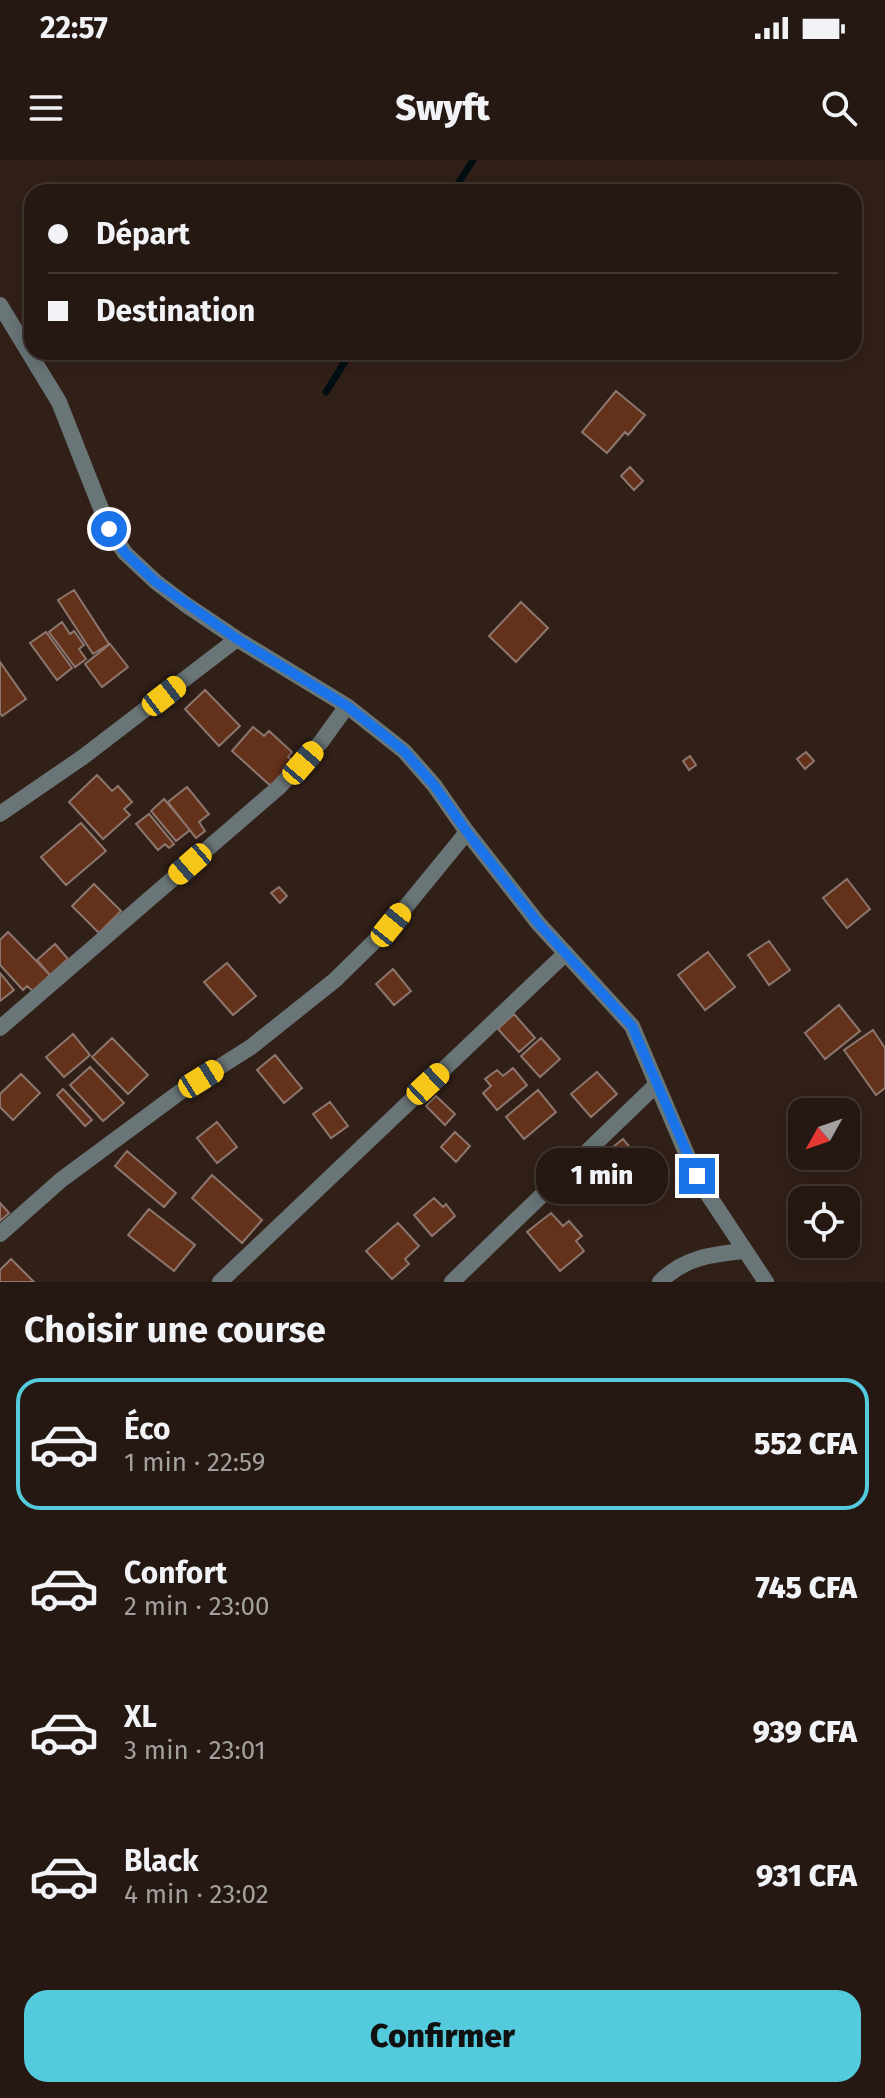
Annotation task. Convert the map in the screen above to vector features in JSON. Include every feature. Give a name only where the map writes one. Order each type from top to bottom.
[{"type":"street","points":[[0,305],[24,344]]},
{"type":"street","points":[[33,360],[59,402],[109,529],[125,553],[156,582],[237,639],[347,706],[404,751],[566,953],[632,1026],[690,1162],[766,1282]]},
{"type":"street","points":[[0,814],[83,757],[237,639]]},
{"type":"street","points":[[0,1028],[279,787],[321,742],[347,706]]},
{"type":"street","points":[[0,1234],[61,1180],[180,1092],[251,1047],[335,980],[391,925],[467,832]]},
{"type":"street","points":[[220,1282],[566,953]]},
{"type":"street","points":[[452,1282],[657,1084]]},
{"type":"street","points":[[660,1282],[685,1262],[704,1256],[744,1251]]},
{"type":"building","points":[[616,391],[645,415],[607,453],[582,432]]},
{"type":"building","points":[[630,467],[643,481],[634,490],[621,476]]},
{"type":"building","points":[[74,590],[109,644],[93,654],[58,600]]},
{"type":"building","points":[[521,602],[548,628],[516,662],[489,636]]},
{"type":"building","points":[[62,622],[70,634],[74,631],[84,645],[79,649],[86,659],[75,667],[49,632]]},
{"type":"building","points":[[46,632],[72,668],[57,680],[30,643]]},
{"type":"building","points":[[110,644],[128,667],[102,687],[85,664]]},
{"type":"building","points":[[0,662],[26,699],[2,716],[0,713]]},
{"type":"building","points":[[205,690],[240,726],[219,746],[185,709]]},
{"type":"building","points":[[253,727],[264,736],[269,731],[292,752],[288,757],[294,762],[272,787],[232,751]]},
{"type":"building","points":[[806,752],[814,761],[805,769],[797,759]]},
{"type":"building","points":[[690,756],[696,765],[689,770],[683,761]]},
{"type":"building","points":[[97,775],[112,791],[118,786],[132,802],[124,809],[130,815],[103,839],[69,802]]},
{"type":"building","points":[[187,787],[209,814],[199,822],[205,831],[196,838],[168,802]]},
{"type":"building","points":[[164,799],[190,830],[176,841],[151,811]]},
{"type":"building","points":[[149,814],[174,844],[169,848],[165,844],[158,850],[136,824]]},
{"type":"building","points":[[81,823],[106,851],[66,885],[41,857]]},
{"type":"building","points":[[847,879],[870,909],[847,928],[823,898]]},
{"type":"building","points":[[94,884],[121,911],[99,933],[72,906]]},
{"type":"building","points":[[279,887],[287,896],[280,903],[271,893]]},
{"type":"building","points":[[8,932],[50,975],[33,991],[27,986],[23,990],[0,965],[0,940]]},
{"type":"building","points":[[769,941],[790,970],[769,985],[748,955]]},
{"type":"building","points":[[55,944],[68,959],[50,975],[37,960]]},
{"type":"building","points":[[708,952],[735,987],[705,1010],[678,975]]},
{"type":"building","points":[[227,963],[256,996],[233,1015],[204,982]]},
{"type":"building","points":[[393,969],[411,991],[394,1005],[376,984]]},
{"type":"building","points":[[0,973],[14,990],[0,1001]]},
{"type":"building","points":[[839,1005],[860,1031],[825,1059],[805,1033]]},
{"type":"building","points":[[514,1014],[535,1038],[519,1052],[498,1029]]},
{"type":"building","points":[[873,1030],[885,1048],[885,1088],[876,1095],[844,1050]]},
{"type":"building","points":[[73,1034],[90,1055],[64,1077],[46,1057]]},
{"type":"building","points":[[112,1038],[148,1075],[128,1094],[92,1057]]},
{"type":"building","points":[[541,1038],[560,1059],[540,1077],[521,1056]]},
{"type":"building","points":[[275,1055],[302,1088],[284,1103],[257,1070]]},
{"type":"building","points":[[90,1067],[124,1103],[103,1121],[70,1085]]},
{"type":"building","points":[[513,1068],[527,1085],[497,1110],[483,1093],[491,1086],[485,1079],[497,1070],[503,1076]]},
{"type":"building","points":[[597,1072],[617,1094],[591,1117],[571,1094]]},
{"type":"building","points":[[21,1074],[40,1093],[13,1120],[0,1107],[0,1094]]},
{"type":"building","points":[[63,1089],[92,1120],[85,1126],[57,1095]]},
{"type":"building","points":[[538,1090],[556,1112],[524,1139],[506,1117]]},
{"type":"building","points":[[436,1096],[455,1114],[445,1125],[426,1106]]},
{"type":"building","points":[[330,1102],[348,1126],[331,1138],[313,1114]]},
{"type":"building","points":[[217,1122],[237,1147],[217,1163],[197,1138]]},
{"type":"building","points":[[455,1132],[470,1146],[456,1162],[441,1147]]},
{"type":"building","points":[[623,1139],[653,1176],[628,1196],[598,1159]]},
{"type":"building","points":[[127,1151],[176,1193],[164,1207],[115,1166]]},
{"type":"building","points":[[212,1175],[262,1220],[242,1243],[192,1198]]},
{"type":"building","points":[[571,1180],[583,1194],[573,1202],[561,1188]]},
{"type":"building","points":[[434,1198],[443,1207],[446,1204],[455,1216],[432,1236],[414,1215]]},
{"type":"building","points":[[0,1203],[9,1213],[0,1221]]},
{"type":"building","points":[[149,1209],[195,1245],[174,1271],[128,1235]]},
{"type":"building","points":[[551,1213],[563,1226],[569,1221],[582,1236],[576,1241],[584,1251],[560,1271],[527,1232]]},
{"type":"building","points":[[398,1223],[419,1246],[405,1259],[409,1264],[392,1279],[366,1251]]},
{"type":"building","points":[[11,1259],[34,1282],[0,1282],[0,1270]]},
{"type":"waterway","points":[[458,184],[473,160]]},
{"type":"waterway","points":[[326,392],[346,360]]},
{"type":"route","points":[[109,529],[125,553],[185,604],[237,639],[310,681],[404,751],[434,785],[538,923],[632,1026],[697,1176]]}]
